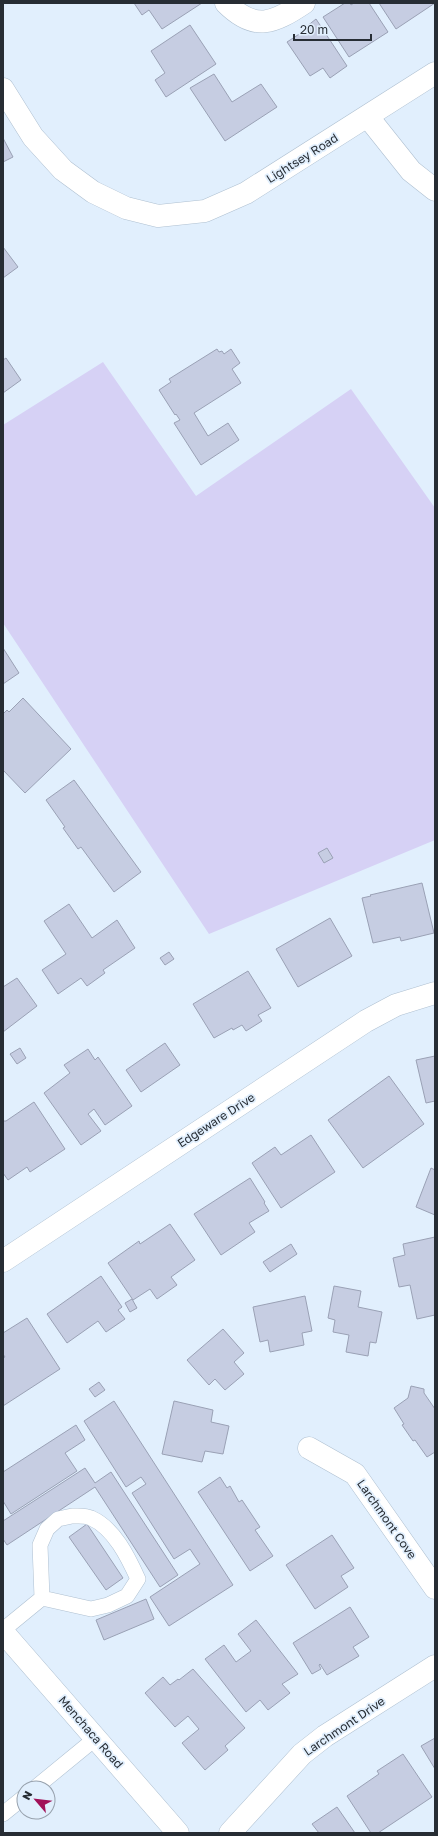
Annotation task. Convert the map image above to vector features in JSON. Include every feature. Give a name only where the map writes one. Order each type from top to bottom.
[{"type":"street","points":[[226,3],[236,14],[252,21],[269,21],[283,17],[304,3]]},
{"type":"street","name":"Lightsey Road","points":[[3,89],[33,137],[63,170],[93,192],[106,199],[126,208],[158,216],[205,211],[246,193],[368,117],[435,73]]},
{"type":"street","points":[[368,117],[411,171],[435,190]]},
{"type":"street","name":"Edgeware Drive","points":[[3,1261],[366,1021],[396,1005],[435,993]]},
{"type":"street","name":"Larchmont Cove","points":[[309,1448],[355,1474],[435,1588]]},
{"type":"street","name":"Menchaca Road","points":[[3,1631],[178,1833]]},
{"type":"street","name":"Larchmont Drive","points":[[230,1833],[302,1754],[325,1736],[435,1666]]},
{"type":"lane","points":[[72,1516],[89,1517],[102,1524],[129,1558],[138,1579],[127,1596],[108,1605],[91,1609],[42,1598],[40,1545],[47,1529],[58,1518],[72,1516]]},
{"type":"lane","points":[[3,1631],[42,1598]]},
{"type":"lane","points":[[45,1780],[96,1738]]},
{"type":"lane","points":[[3,1814],[16,1803]]},
{"type":"shaded area","points":[[103,362],[196,496],[351,389],[435,508],[435,840],[209,934],[3,623],[3,425]]},
{"type":"building","points":[[134,3],[202,3],[162,29],[149,10],[142,15]]},
{"type":"building","points":[[345,3],[350,3],[351,5],[354,3],[369,3],[388,32],[349,57],[323,17]]},
{"type":"building","points":[[379,3],[435,3],[396,29]]},
{"type":"building","points":[[316,19],[347,66],[330,78],[323,68],[310,76],[287,42],[307,29],[306,27]]},
{"type":"building","points":[[190,25],[216,64],[166,97],[155,80],[165,73],[151,51]]},
{"type":"building","points":[[214,74],[232,102],[261,84],[277,107],[225,141],[190,88]]},
{"type":"building","points":[[3,138],[13,157],[3,162]]},
{"type":"building","points":[[3,247],[18,267],[3,278]]},
{"type":"building","points":[[217,349],[219,352],[222,351],[224,354],[231,349],[240,363],[232,369],[241,383],[194,413],[208,436],[228,423],[239,440],[201,465],[174,423],[180,420],[176,414],[175,415],[159,390],[171,382],[169,379]]},
{"type":"building","points":[[6,358],[21,380],[3,393],[3,360]]},
{"type":"building","points":[[3,648],[19,673],[3,684]]},
{"type":"building","points":[[23,698],[71,749],[25,793],[3,770],[3,714],[7,710],[9,712]]},
{"type":"building","points":[[74,780],[141,872],[114,892],[81,847],[78,849],[46,800]]},
{"type":"building","points":[[327,848],[333,858],[324,863],[318,853]]},
{"type":"building","points":[[422,883],[434,933],[401,941],[400,937],[373,943],[362,898]]},
{"type":"building","points":[[69,904],[92,938],[117,920],[135,948],[103,970],[105,973],[87,986],[81,978],[58,994],[42,970],[66,954],[44,921]]},
{"type":"building","points":[[330,918],[352,956],[298,987],[276,949]]},
{"type":"building","points":[[169,952],[174,959],[165,965],[160,958]]},
{"type":"building","points":[[248,971],[271,1008],[258,1015],[262,1021],[246,1031],[242,1025],[233,1030],[232,1028],[214,1038],[193,1004]]},
{"type":"building","points":[[17,978],[37,1006],[3,1032],[3,987]]},
{"type":"building","points":[[165,1043],[180,1065],[141,1092],[126,1070]]},
{"type":"building","points":[[20,1048],[26,1058],[17,1064],[10,1054]]},
{"type":"building","points":[[88,1049],[95,1060],[98,1057],[132,1106],[105,1125],[94,1109],[88,1114],[101,1131],[81,1145],[44,1093],[70,1073],[64,1065]]},
{"type":"building","points":[[435,1056],[435,1101],[426,1103],[416,1060]]},
{"type":"building","points":[[389,1076],[424,1124],[363,1168],[328,1120]]},
{"type":"building","points":[[34,1102],[65,1149],[30,1172],[27,1167],[8,1180],[3,1173],[3,1121],[6,1121]]},
{"type":"building","points":[[311,1135],[335,1172],[281,1208],[252,1163],[275,1147],[281,1155]]},
{"type":"building","points":[[431,1168],[435,1170],[435,1215],[416,1207]]},
{"type":"building","points":[[250,1178],[269,1211],[249,1223],[255,1232],[221,1255],[194,1214]]},
{"type":"building","points":[[170,1224],[195,1260],[171,1277],[177,1285],[157,1299],[150,1289],[133,1300],[108,1263],[139,1241],[140,1244]]},
{"type":"building","points":[[435,1237],[435,1315],[417,1319],[410,1285],[399,1287],[393,1258],[405,1255],[403,1244]]},
{"type":"building","points":[[291,1244],[297,1254],[270,1272],[263,1262]]},
{"type":"building","points":[[101,1276],[122,1307],[118,1310],[125,1319],[106,1332],[98,1321],[67,1343],[47,1314]]},
{"type":"building","points":[[334,1286],[361,1291],[358,1307],[382,1312],[376,1343],[370,1342],[368,1356],[346,1352],[349,1335],[333,1332],[335,1320],[328,1318]]},
{"type":"building","points":[[305,1296],[312,1331],[302,1333],[304,1345],[270,1352],[268,1340],[260,1342],[253,1307]]},
{"type":"building","points":[[132,1299],[137,1308],[130,1312],[125,1303]]},
{"type":"building","points":[[27,1318],[60,1369],[3,1406],[3,1358],[5,1357],[3,1354],[3,1333]]},
{"type":"building","points":[[223,1329],[244,1353],[234,1362],[244,1374],[225,1390],[215,1379],[209,1385],[187,1360]]},
{"type":"building","points":[[99,1382],[105,1390],[95,1397],[89,1389]]},
{"type":"building","points":[[411,1386],[424,1389],[424,1393],[435,1409],[435,1452],[427,1457],[402,1425],[404,1424],[394,1408],[408,1398]]},
{"type":"building","points":[[114,1401],[233,1585],[169,1626],[150,1597],[200,1564],[190,1549],[174,1559],[132,1493],[146,1484],[141,1477],[126,1487],[84,1421]]},
{"type":"building","points":[[174,1401],[213,1410],[211,1422],[229,1426],[223,1454],[205,1451],[202,1462],[162,1454]]},
{"type":"building","points":[[76,1425],[85,1440],[65,1453],[77,1471],[11,1514],[3,1501],[3,1472]]},
{"type":"building","points":[[85,1468],[95,1483],[111,1472],[178,1575],[160,1587],[95,1487],[7,1545],[3,1539],[3,1521]]},
{"type":"building","points":[[220,1477],[227,1488],[230,1486],[239,1502],[242,1500],[260,1527],[255,1530],[273,1556],[250,1571],[198,1492]]},
{"type":"building","points":[[87,1524],[123,1578],[106,1590],[69,1537]]},
{"type":"building","points":[[332,1535],[354,1568],[341,1576],[348,1587],[315,1609],[286,1565]]},
{"type":"building","points":[[146,1599],[154,1619],[104,1640],[96,1620]]},
{"type":"building","points":[[350,1607],[369,1637],[353,1647],[359,1656],[327,1675],[320,1664],[321,1669],[312,1674],[293,1643]]},
{"type":"building","points":[[256,1620],[298,1674],[282,1684],[290,1693],[268,1710],[260,1700],[246,1712],[205,1659],[224,1645],[236,1662],[251,1651],[238,1634]]},
{"type":"building","points":[[193,1669],[245,1728],[225,1746],[228,1750],[205,1770],[182,1743],[199,1729],[188,1716],[175,1727],[145,1693],[163,1677],[170,1685]]},
{"type":"building","points":[[435,1738],[435,1769],[421,1746]]},
{"type":"building","points":[[403,1754],[432,1797],[378,1833],[371,1833],[347,1796],[379,1774],[377,1771]]},
{"type":"building","points":[[337,1807],[355,1833],[319,1833],[312,1824]]}]
